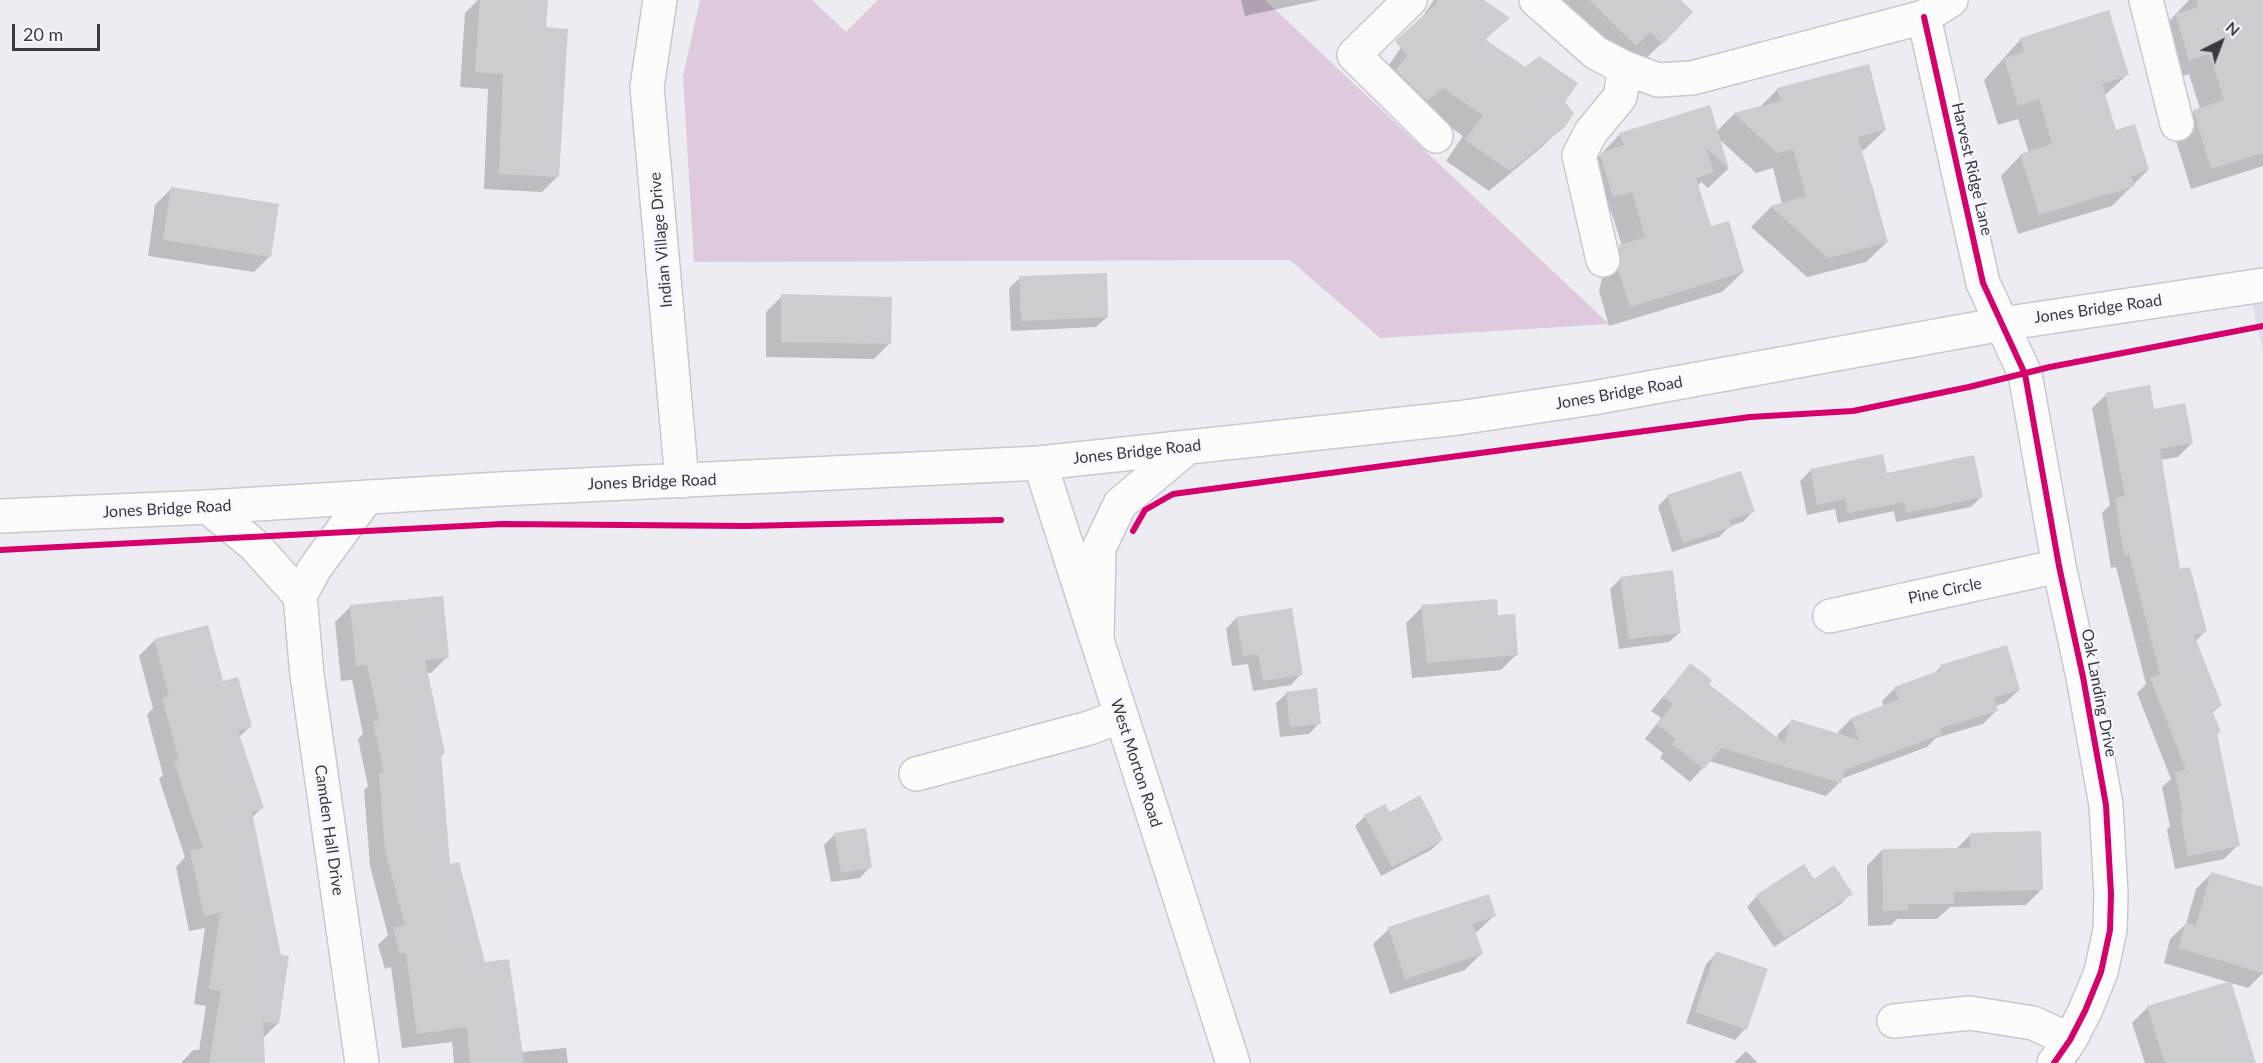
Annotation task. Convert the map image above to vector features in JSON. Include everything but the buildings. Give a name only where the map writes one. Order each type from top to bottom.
[{"type":"street","name":"Indian Village Drive","points":[[660,0],[647,87],[682,482]]},
{"type":"street","points":[[1410,0],[1354,55],[1436,136]]},
{"type":"street","name":"Harvest Ridge Lane","points":[[1536,0],[1596,53],[1658,81],[1692,78],[1937,8],[1983,283],[2002,324]]},
{"type":"street","points":[[2146,0],[2177,124]]},
{"type":"street","points":[[1603,260],[1579,155],[1591,132],[1620,97],[1625,68]]},
{"type":"street","name":"Jones Bridge Road","points":[[0,516],[1040,463],[1458,418],[1593,398],[2002,324],[2263,285]]},
{"type":"street","name":"Oak Landing Drive","points":[[2002,324],[2025,374],[2059,566],[2083,677],[2106,805],[2111,894],[2110,930],[2101,972],[2062,1052]]},
{"type":"street","points":[[1097,640],[1099,548],[1103,538],[1120,504],[1188,447]]},
{"type":"street","name":"West Morton Road","points":[[1040,463],[1233,1063]]},
{"type":"street","points":[[208,507],[254,545],[300,596],[315,568],[367,497]]},
{"type":"street","name":"Pine Circle","points":[[1830,616],[2059,566]]},
{"type":"street","name":"Camden Hall Drive","points":[[300,596],[307,675],[362,1063]]},
{"type":"street","points":[[916,774],[1089,728],[1121,716]]},
{"type":"street","points":[[1894,1021],[1971,1013],[2033,1023],[2062,1052]]},
{"type":"shaded area","points":[[700,0],[812,0],[846,32],[878,0],[1265,0],[1609,324],[1380,338],[1290,260],[694,262],[683,76]]},
{"type":"shaded area","points":[[2263,267],[2263,353],[2245,270]]},
{"type":"cycle path","points":[[1924,17],[1983,283],[2025,374],[2059,566],[2083,677],[2106,805],[2111,894],[2110,930],[2101,972],[2085,1011],[2070,1040],[2054,1063]]},
{"type":"cycle path","points":[[1133,531],[1145,510],[1173,494],[1750,417],[1853,411],[1969,387],[2050,367],[2263,326]]},
{"type":"cycle path","points":[[0,550],[502,524],[746,526],[1001,520]]}]
